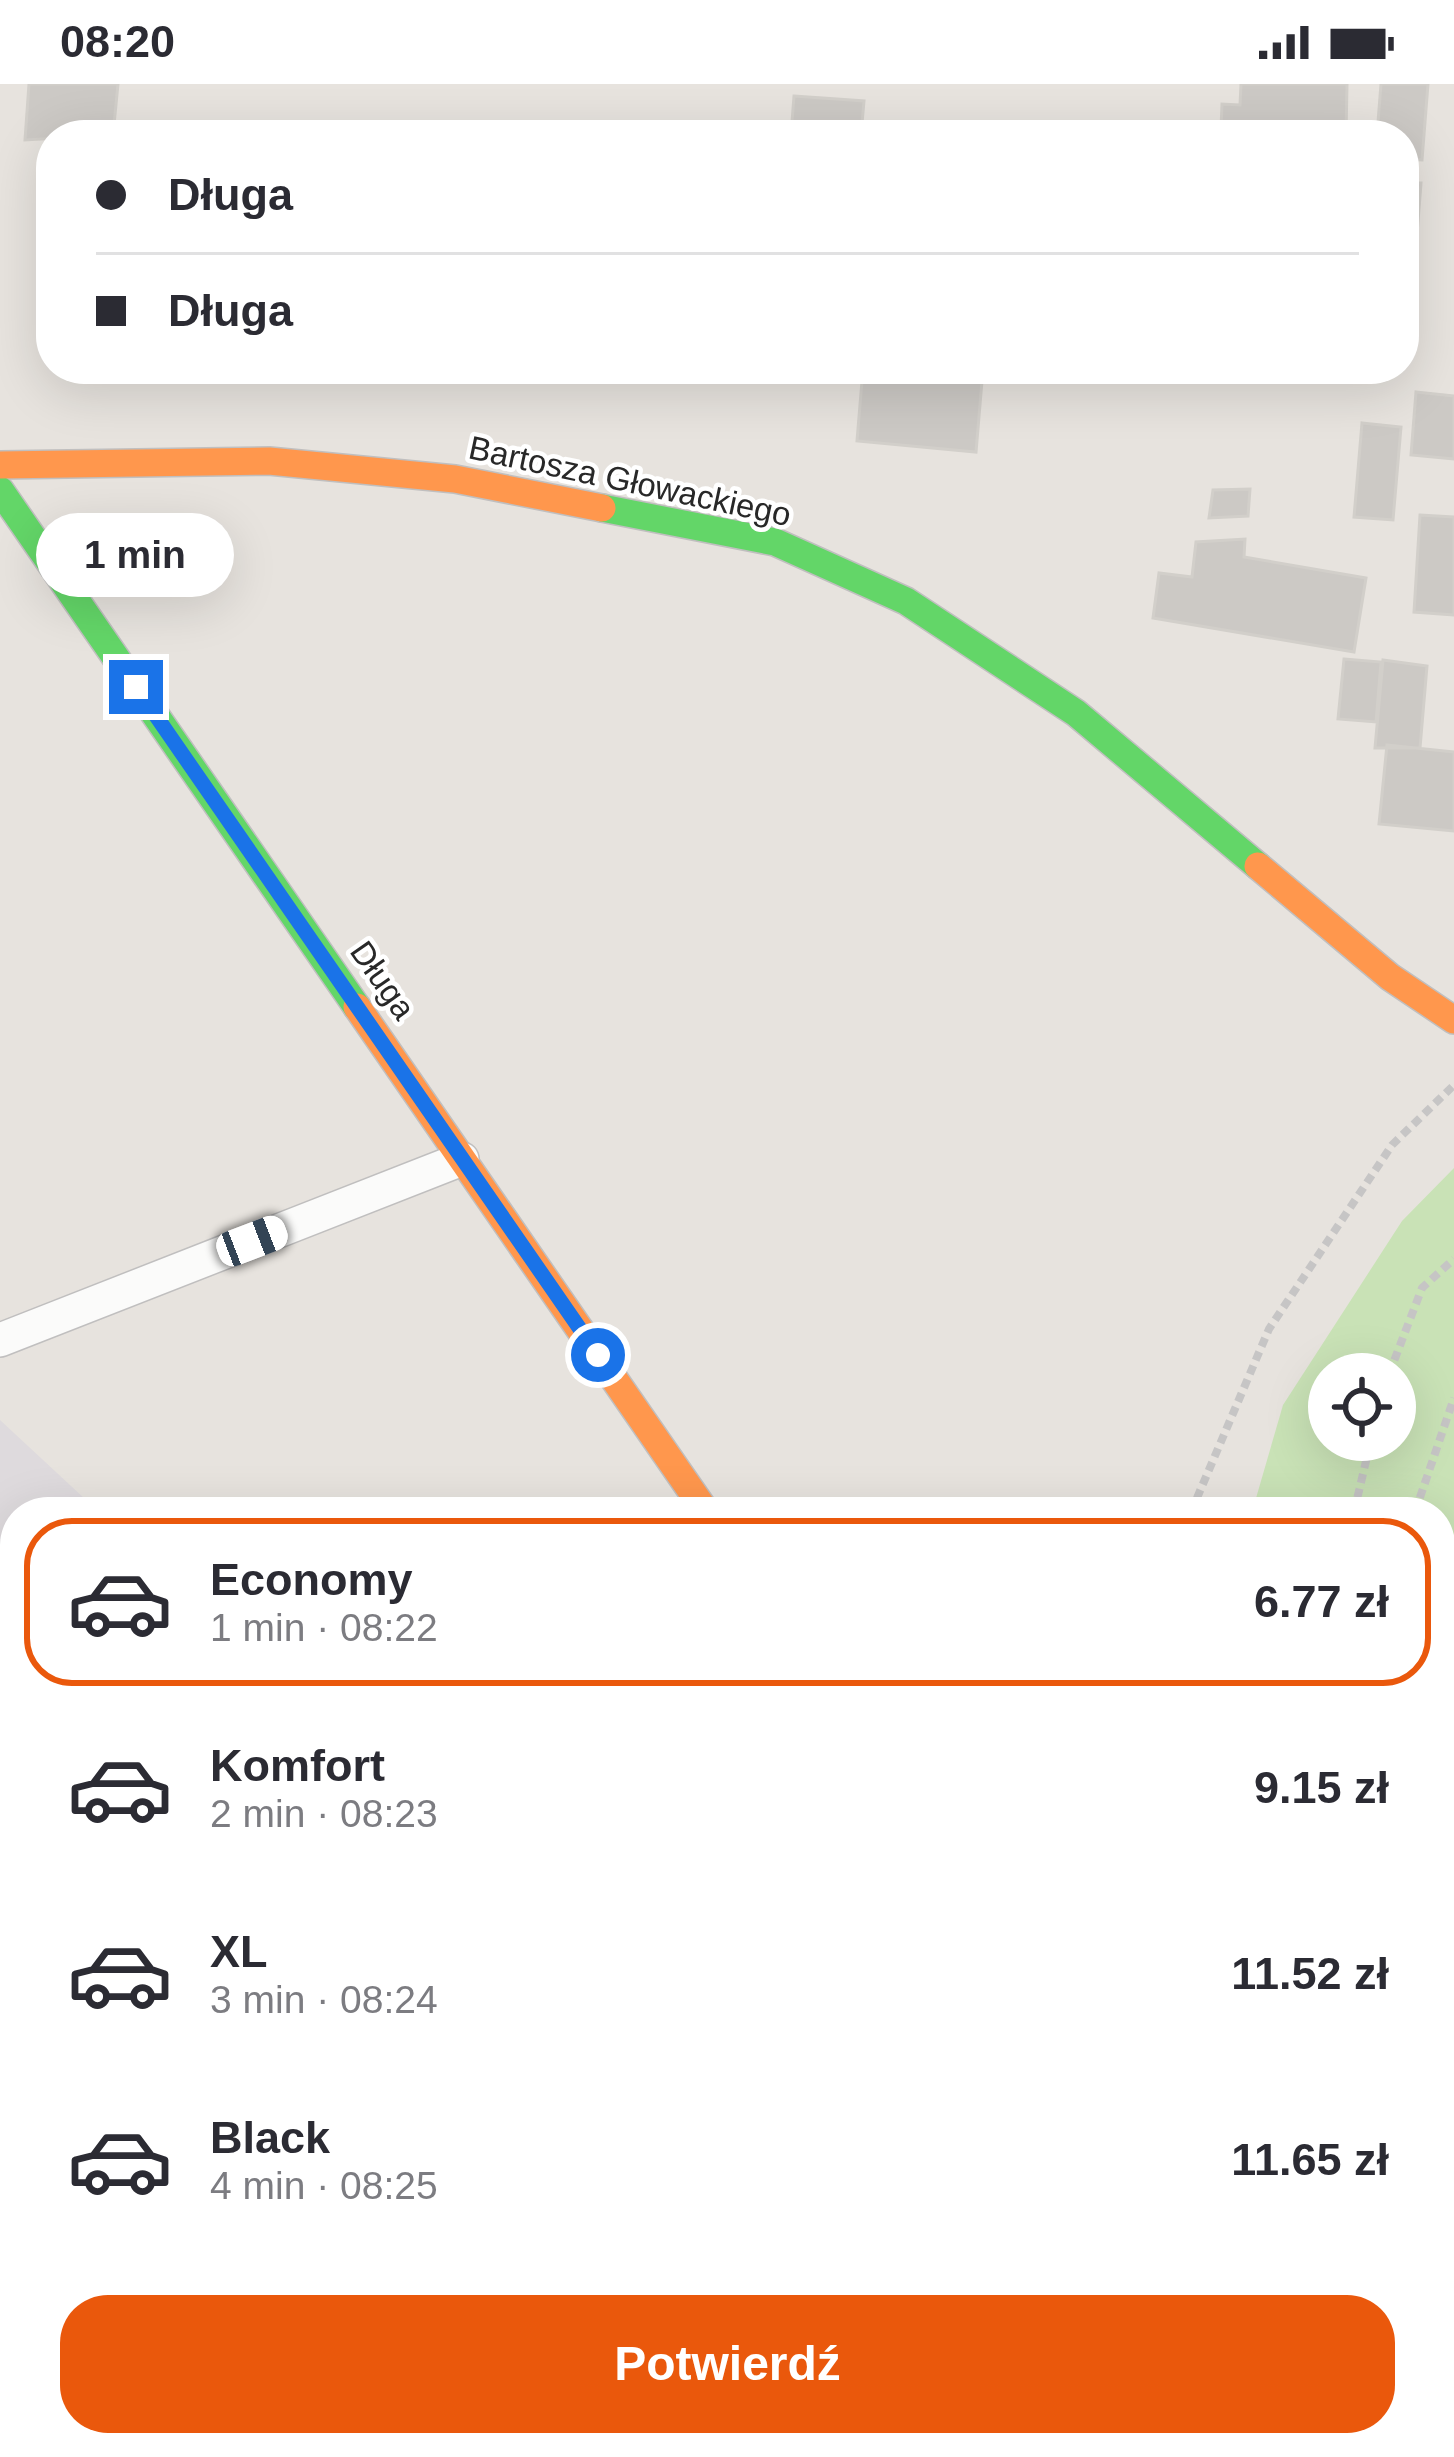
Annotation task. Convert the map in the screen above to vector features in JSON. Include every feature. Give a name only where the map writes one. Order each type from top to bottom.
[{"type":"street","name":"Bartosza Głowackiego","points":[[0,465],[269,461],[432,477],[775,542],[906,602],[1076,713],[1390,977],[1454,1020]]},
{"type":"street","name":"Długa","points":[[0,490],[696,1497]]},
{"type":"lane","points":[[0,1340],[462,1160]]},
{"type":"path","points":[[1197,1497],[1269,1329],[1392,1145],[1454,1085]]},
{"type":"path","points":[[1397,1353],[1422,1288],[1454,1258]]},
{"type":"path","points":[[1419,1497],[1454,1398]]},
{"type":"path","points":[[1358,1497],[1366,1461]]},
{"type":"shaded area","points":[[0,1420],[83,1497],[0,1497]]},
{"type":"green space","points":[[1454,1168],[1454,1497],[1256,1497],[1283,1405],[1308,1366],[1308,1461],[1416,1461],[1416,1353],[1317,1353],[1402,1221]]},
{"type":"building","points":[[29,84],[118,84],[114,120],[36,120],[36,139],[25,140]]},
{"type":"building","points":[[1241,84],[1347,84],[1346,120],[1221,120],[1222,104],[1240,105]]},
{"type":"building","points":[[1381,84],[1428,84],[1422,160],[1419,120],[1378,120]]},
{"type":"building","points":[[794,96],[864,101],[862,120],[792,120]]},
{"type":"building","points":[[862,384],[982,384],[976,452],[857,441]]},
{"type":"building","points":[[1416,392],[1454,396],[1454,459],[1411,455]]},
{"type":"building","points":[[1362,423],[1401,427],[1393,520],[1354,517]]},
{"type":"building","points":[[1250,489],[1248,516],[1209,518],[1213,490]]},
{"type":"building","points":[[1420,515],[1454,517],[1454,615],[1414,612]]},
{"type":"building","points":[[1245,539],[1244,557],[1366,578],[1354,652],[1153,618],[1159,573],[1192,577],[1196,542]]},
{"type":"building","points":[[1344,659],[1381,662],[1376,722],[1338,719]]},
{"type":"building","points":[[1383,660],[1427,666],[1420,748],[1375,748]]},
{"type":"building","points":[[1387,745],[1454,752],[1454,831],[1379,824]]},
{"type":"traffic: fast","points":[[0,490],[357,1007]]},
{"type":"traffic: fast","points":[[602,508],[775,542],[906,601],[1076,713],[1258,866]]},
{"type":"traffic: slow","points":[[0,465],[269,461],[455,479],[602,508]]},
{"type":"traffic: slow","points":[[1258,866],[1390,977],[1454,1020]]},
{"type":"traffic: slow","points":[[357,1007],[696,1497]]},
{"type":"route","points":[[136,687],[598,1355]]}]
